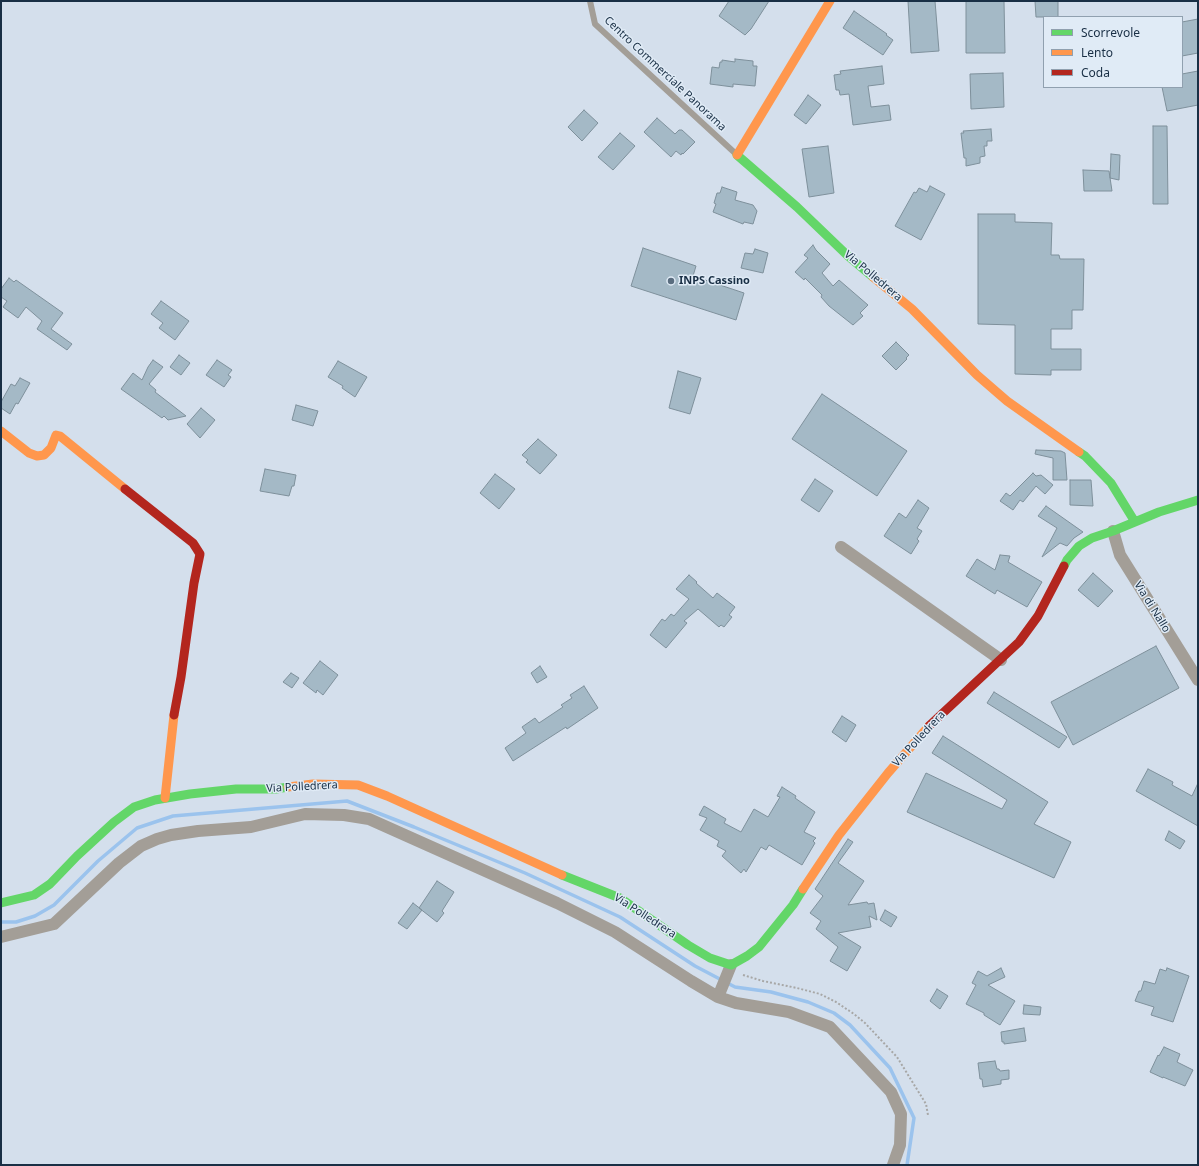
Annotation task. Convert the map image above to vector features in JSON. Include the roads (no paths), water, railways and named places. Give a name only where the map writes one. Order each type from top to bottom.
[{"type":"street","points":[[737,155],[830,1]]},
{"type":"street","name":"Via Polledrera","points":[[737,155],[797,207],[847,255],[912,309],[977,375],[1006,401],[1085,456],[1111,484],[1135,522]]},
{"type":"street","points":[[1,431],[29,453],[37,456],[44,455],[51,448],[56,434],[60,436],[193,543],[200,554],[194,583],[181,677],[172,727],[165,798]]},
{"type":"street","name":"Via Polledrera","points":[[1,902],[34,895],[50,884],[77,856],[114,822],[134,807],[165,798],[213,791],[276,788],[313,784],[358,785],[440,819],[546,869],[620,898],[688,945],[730,969],[760,947],[793,905],[838,835],[888,773],[927,729],[1019,642],[1038,616],[1067,560],[1079,546],[1092,538],[1159,512],[1198,500]]},
{"type":"street","name":"Via di Nallo","points":[[1113,531],[1120,555],[1198,680]]},
{"type":"street","points":[[841,547],[1001,660]]},
{"type":"street","points":[[1,937],[54,924],[125,859],[141,846],[157,839],[198,830],[251,827],[305,814],[344,814],[369,819],[558,903],[615,932],[691,981],[736,1003],[789,1012],[830,1028],[891,1092],[901,1114],[900,1145],[893,1165]]},
{"type":"street","points":[[719,995],[730,969]]},
{"type":"lane","name":"Centro Commerciale Panorama","points":[[590,1],[595,24],[737,155]]},
{"type":"waterway","points":[[1,922],[16,922],[35,916],[54,905],[98,861],[137,828],[173,816],[347,801],[525,873],[620,917],[695,966],[735,987],[771,992],[808,1002],[834,1013],[850,1025],[890,1068],[914,1118],[907,1165]]},
{"type":"place","name":"INPS Cassino","points":[[671,281]]}]
